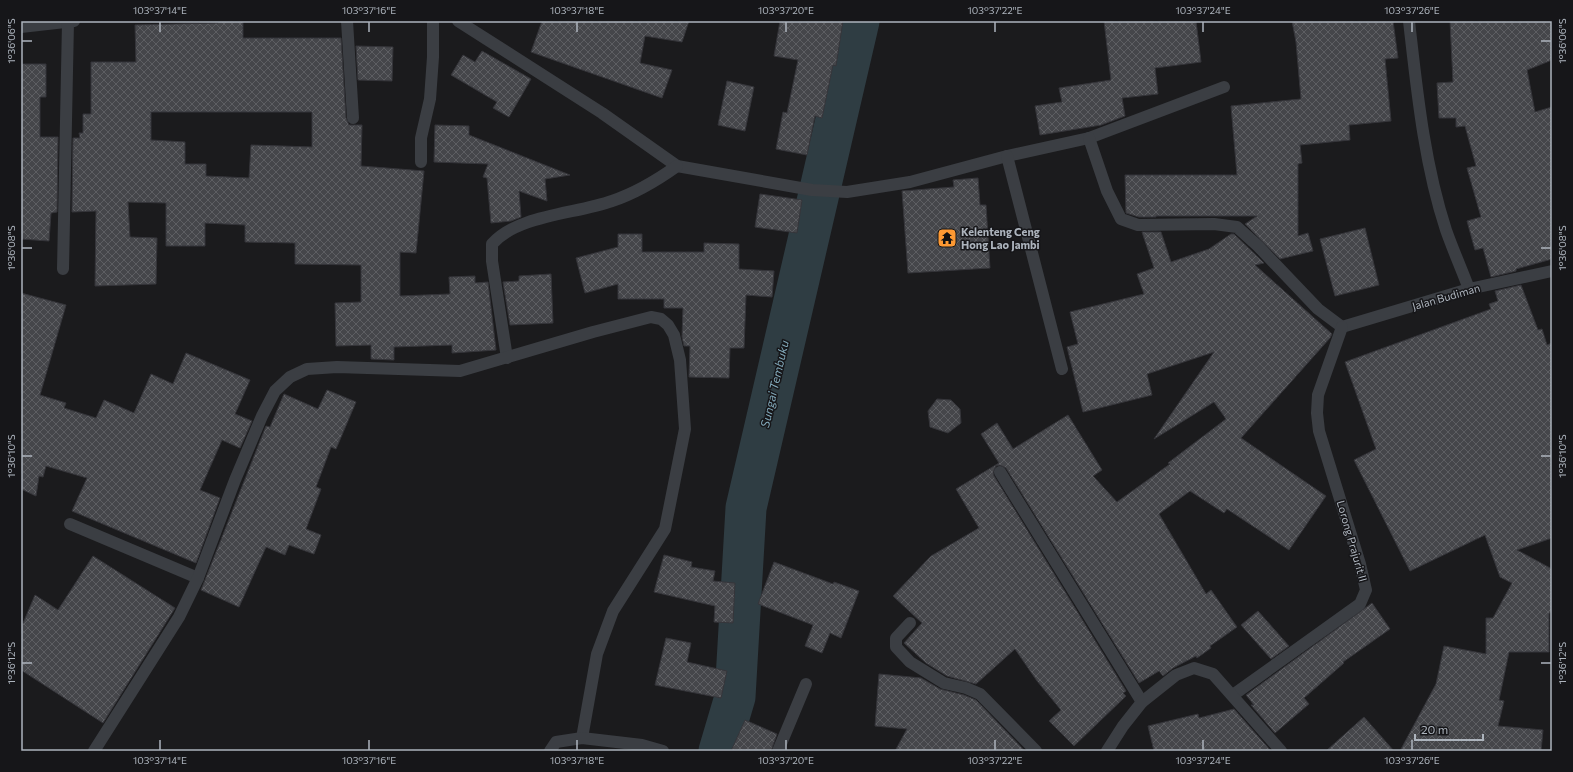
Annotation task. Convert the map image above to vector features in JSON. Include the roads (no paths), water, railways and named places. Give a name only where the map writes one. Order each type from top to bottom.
[{"type":"street","points":[[21,27],[71,21],[63,270]]},
{"type":"street","points":[[347,21],[353,118]]},
{"type":"street","points":[[421,162],[421,138],[430,98],[433,58],[433,21]]},
{"type":"street","points":[[458,21],[602,113],[677,166],[812,190],[847,192],[910,182],[1006,156],[1089,138],[1224,87]]},
{"type":"street","points":[[1409,21],[1418,103],[1428,160],[1446,229],[1469,289]]},
{"type":"street","points":[[1089,138],[1107,192],[1121,219],[1138,225],[1214,224],[1237,227],[1258,246],[1318,309],[1342,327]]},
{"type":"street","points":[[1006,156],[1062,369]]},
{"type":"street","points":[[507,358],[492,260],[492,244],[501,234],[520,225],[611,202],[647,187],[677,166]]},
{"type":"street","name":"Jalan Budiman","points":[[1342,327],[1469,289],[1552,273]]},
{"type":"street","points":[[94,751],[179,617],[198,578],[235,480],[262,416],[275,391],[290,377],[308,369],[337,367],[460,371],[593,332],[651,317],[661,319],[668,325],[674,335],[680,360],[685,429],[665,529],[613,611],[598,654],[582,738]]},
{"type":"street","name":"Lorong Prajurit II","points":[[1233,695],[1360,604],[1366,590],[1360,564],[1319,431],[1317,413],[1318,395],[1342,327]]},
{"type":"street","points":[[1000,472],[1142,702]]},
{"type":"street","points":[[70,524],[198,578]]},
{"type":"street","points":[[910,623],[896,638],[896,647],[910,662],[944,683],[966,688],[980,694],[1036,751]]},
{"type":"street","points":[[1107,751],[1123,726],[1142,702],[1176,675],[1194,668],[1213,674],[1281,751]]},
{"type":"street","points":[[778,751],[806,684]]},
{"type":"street","points":[[550,751],[556,742],[582,738],[642,745],[663,751]]},
{"type":"waterway","name":"Sungai Tembuku","points":[[719,751],[735,697],[746,508],[859,21]]},
{"type":"place","name":"Kelenteng Ceng Hong Lao Jambi","points":[[947,238]]}]
